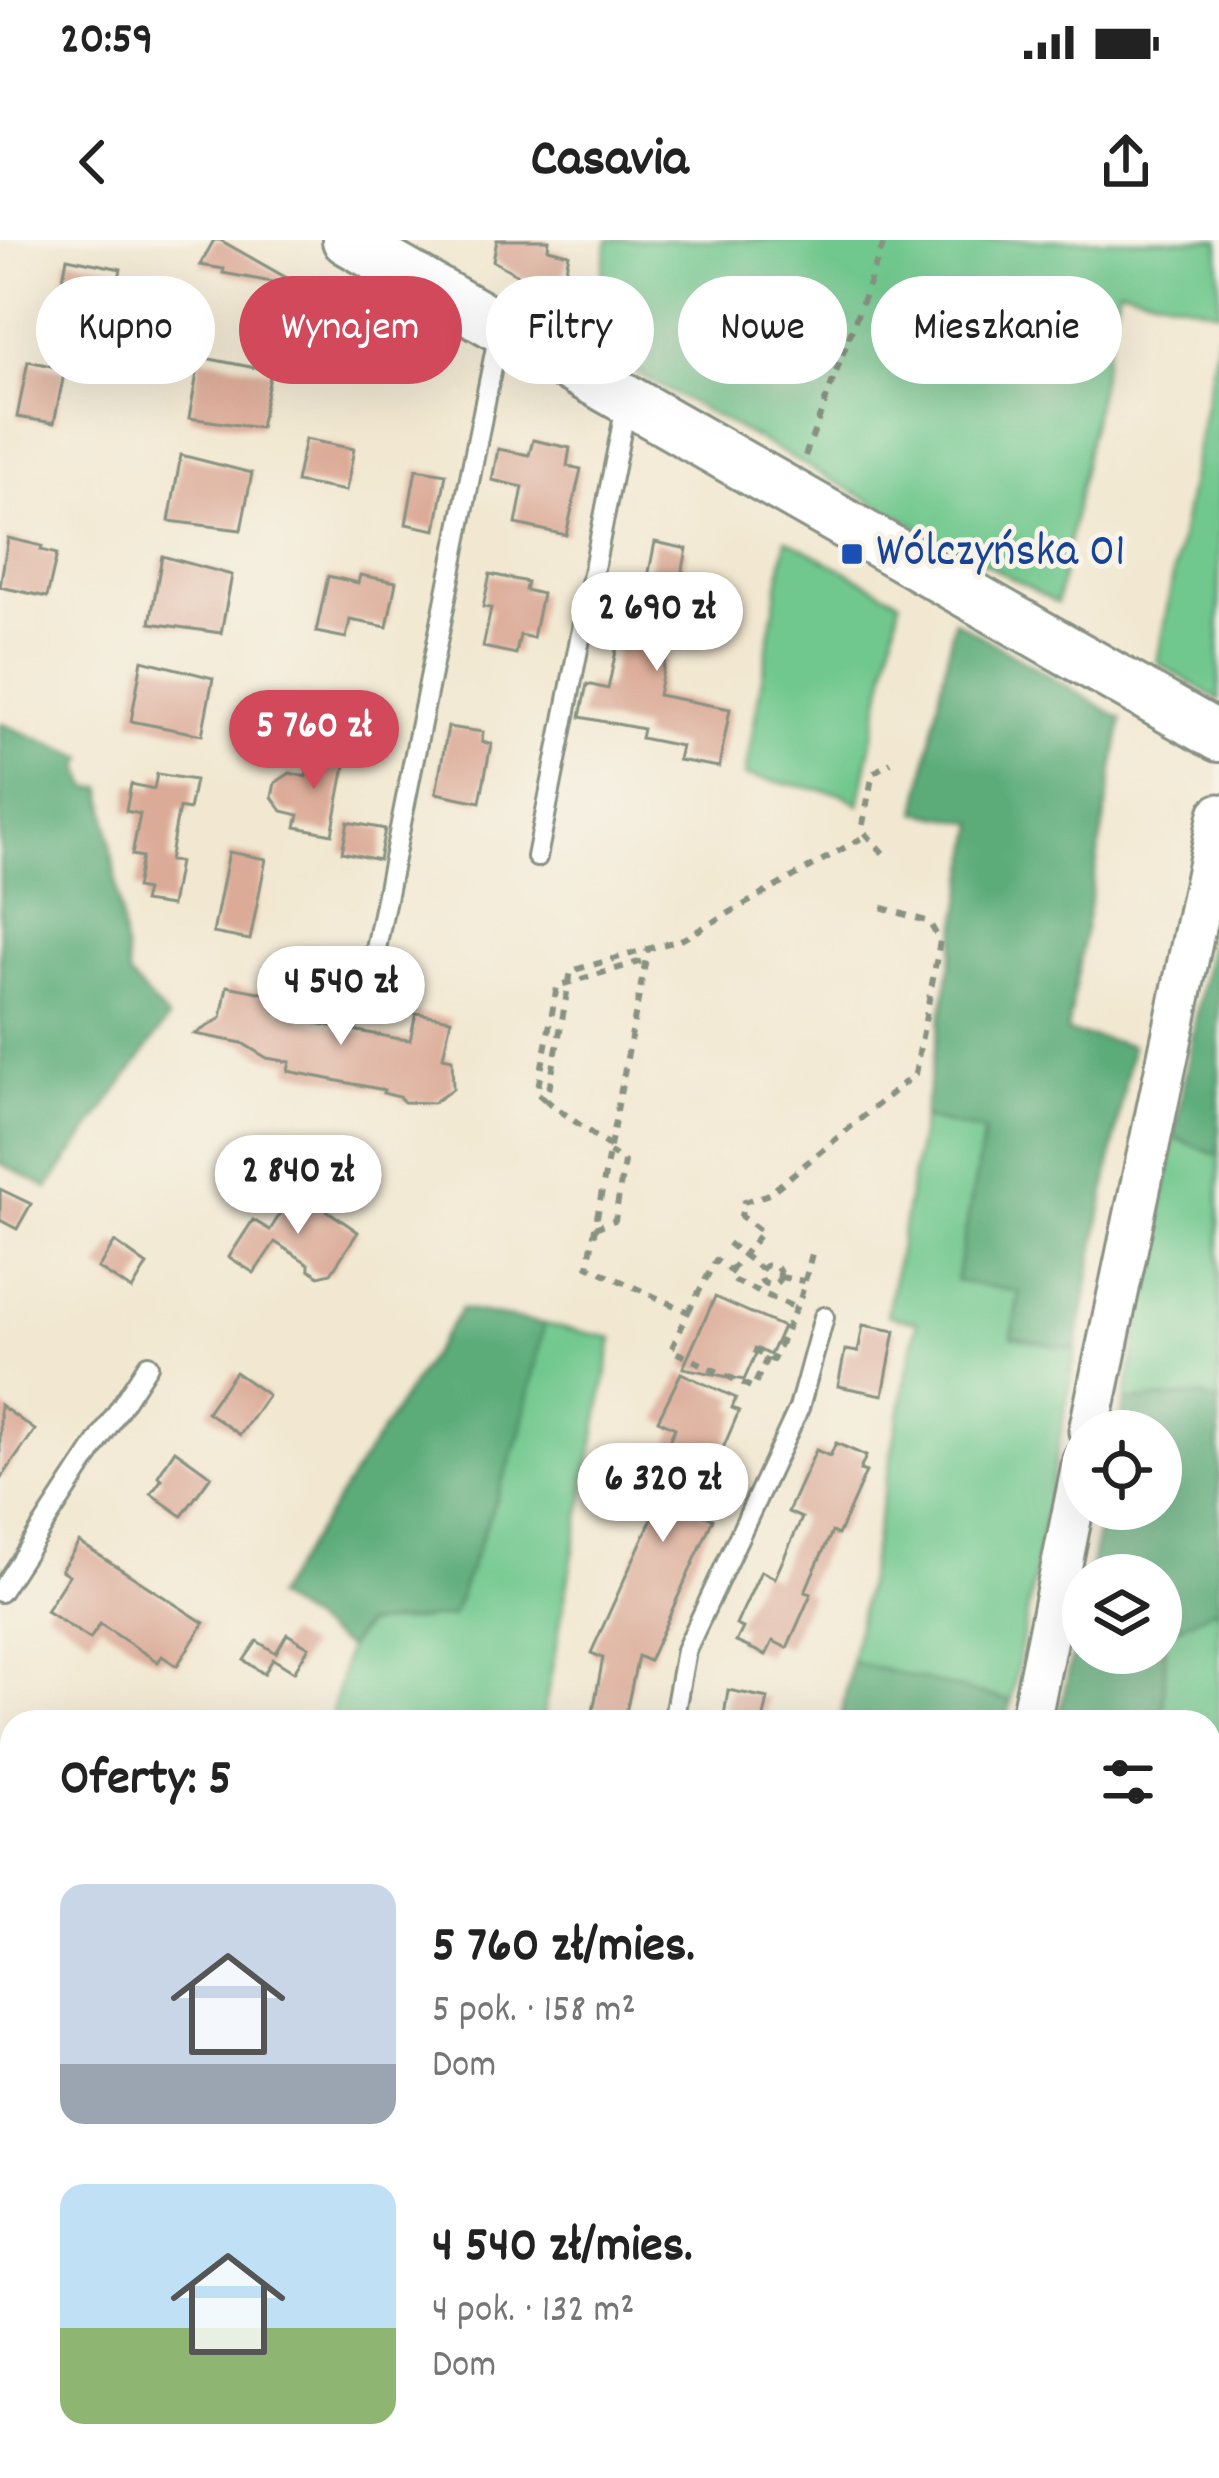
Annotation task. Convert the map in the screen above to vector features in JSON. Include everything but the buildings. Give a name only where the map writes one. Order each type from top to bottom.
[{"type":"street","points":[[346,240],[486,320]]},
{"type":"street","points":[[597,384],[1219,737]]},
{"type":"street","points":[[1093,1410],[1219,814]]},
{"type":"street","points":[[1032,1710],[1069,1530]]},
{"type":"lane","points":[[373,964],[489,384]]},
{"type":"lane","points":[[537,856],[627,401]]},
{"type":"lane","points":[[675,1710],[686,1650],[799,1408],[824,1317]]},
{"type":"lane","points":[[0,1592],[148,1366]]},
{"type":"path","points":[[791,494],[885,240]]},
{"type":"path","points":[[883,853],[862,830],[873,772],[890,762]]},
{"type":"path","points":[[568,982],[571,971],[682,939],[867,835]]},
{"type":"path","points":[[730,1270],[762,1232],[741,1216],[744,1202],[769,1194],[915,1074],[940,941],[929,922],[874,905]]},
{"type":"path","points":[[648,948],[588,1266],[688,1312]]},
{"type":"path","points":[[595,1228],[615,1220],[624,1162],[537,1093],[557,986],[646,961]]},
{"type":"path","points":[[728,1243],[760,1270]]},
{"type":"path","points":[[753,1350],[773,1360],[796,1308],[814,1246]]},
{"type":"path","points":[[767,1358],[753,1388],[671,1350],[716,1259],[734,1274],[731,1280],[796,1308]]},
{"type":"path","points":[[760,1270],[775,1266],[780,1277]]},
{"type":"path","points":[[760,1270],[759,1278],[766,1285],[774,1285],[780,1277]]},
{"type":"path","points":[[780,1277],[804,1281]]},
{"type":"green space","points":[[608,240],[1219,240],[1219,311],[1122,289],[1122,276],[871,276],[871,384],[1100,384],[1057,603],[654,383],[654,276],[602,276]]},
{"type":"green space","points":[[1219,329],[1219,700],[1157,662]]},
{"type":"green space","points":[[786,539],[900,601],[859,805],[843,794],[745,776]]},
{"type":"green space","points":[[954,620],[1122,719],[1067,1032],[1132,1045],[1076,1350],[1012,1337],[1019,1292],[956,1281],[984,1132],[923,1118],[976,823],[917,812]]},
{"type":"green space","points":[[0,723],[85,758],[80,766],[89,788],[103,788],[129,976],[168,1019],[48,1188],[0,1163]]},
{"type":"green space","points":[[1219,891],[1219,1156],[1174,1137]]},
{"type":"green space","points":[[923,1118],[984,1131],[1020,1292],[1012,1337],[1076,1350],[1011,1701],[851,1662],[917,1322],[887,1315]]},
{"type":"green space","points":[[1174,1137],[1219,1156],[1219,1402],[1199,1396],[1125,1401]]},
{"type":"green space","points":[[461,1309],[544,1324],[520,1435],[452,1616],[364,1625],[347,1648],[274,1597]]},
{"type":"green space","points":[[544,1324],[613,1338],[544,1710],[333,1710],[347,1648],[520,1435]]},
{"type":"green space","points":[[1199,1396],[1219,1402],[1219,1607],[1182,1626],[1182,1554],[1093,1554],[1099,1530],[1182,1530],[1182,1410],[1123,1410],[1125,1401]]},
{"type":"green space","points":[[1219,1607],[1219,1710],[1163,1710],[1164,1674],[1182,1674],[1182,1626]]},
{"type":"green space","points":[[851,1662],[1011,1701],[1009,1710],[842,1710]]},
{"type":"green space","points":[[1068,1674],[1165,1674],[1163,1710],[1061,1710]]},
{"type":"place","name":"Wólczyńska 01","points":[[852,554]]}]
